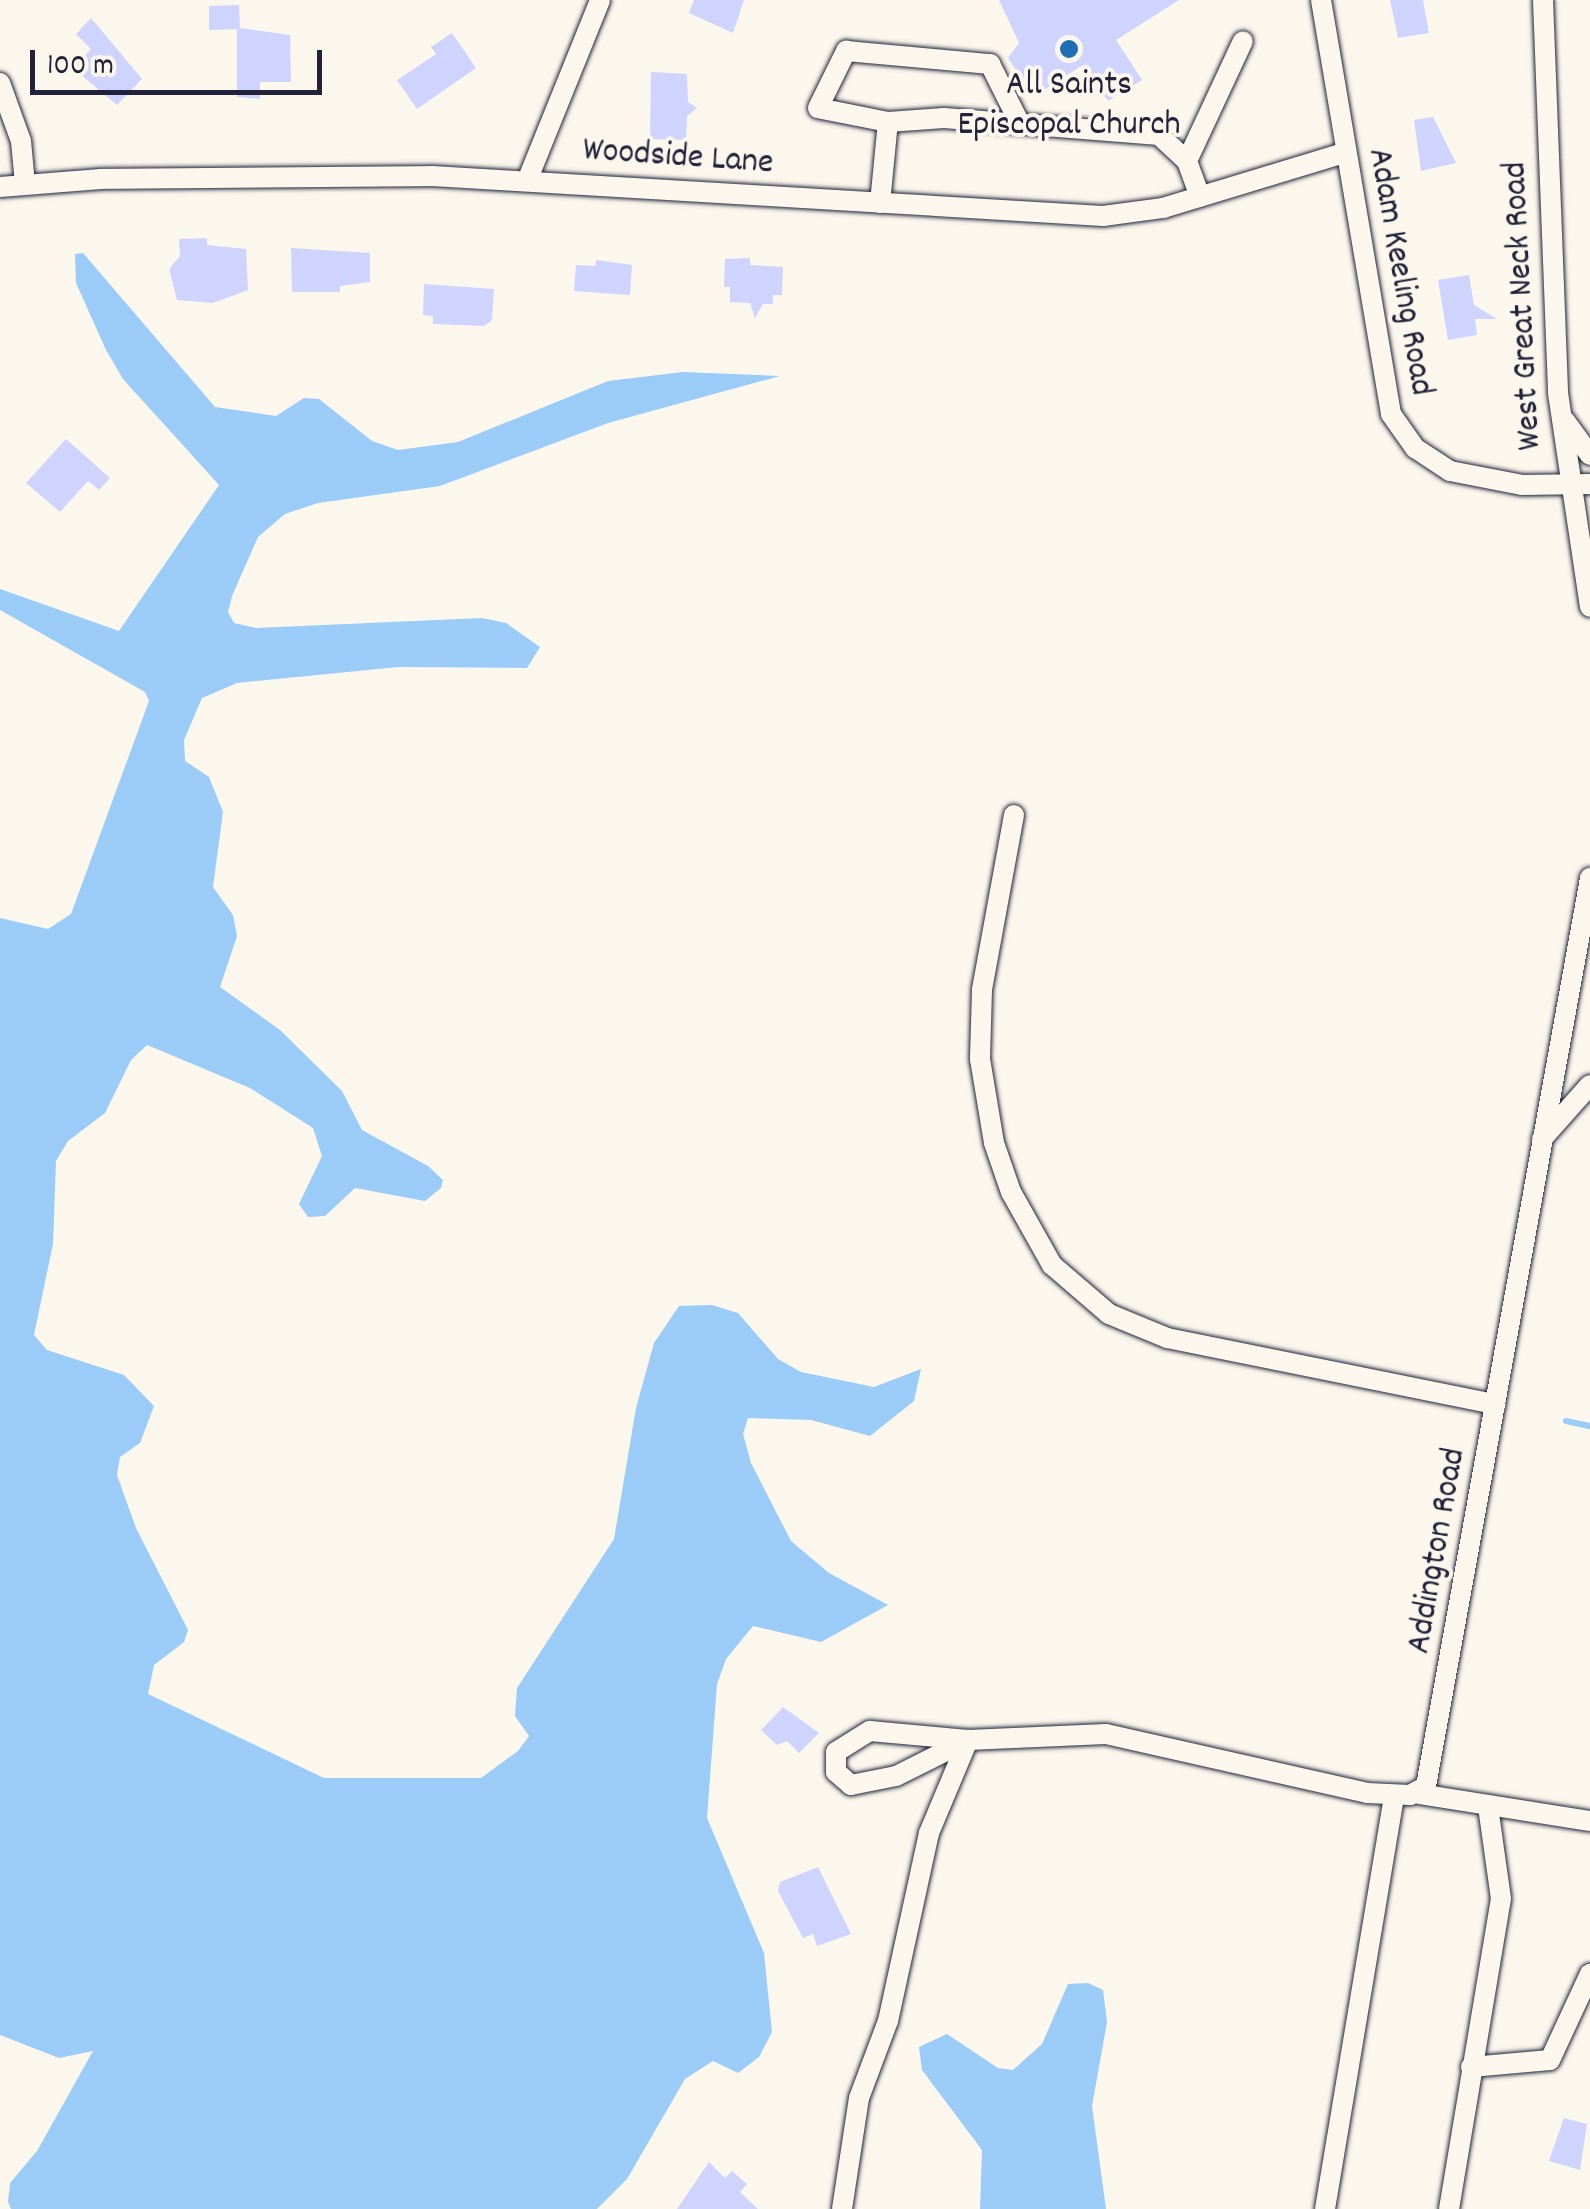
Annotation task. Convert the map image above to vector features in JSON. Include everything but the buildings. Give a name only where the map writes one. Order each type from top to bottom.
[{"type":"street","points":[[527,181],[600,0]]},
{"type":"street","name":"Adam Keeling Road","points":[[1321,0],[1383,392],[1403,434],[1450,471],[1522,485],[1590,484]]},
{"type":"street","name":"West Great Neck Road","points":[[1544,0],[1560,412],[1568,484],[1590,607]]},
{"type":"street","points":[[1187,162],[1242,41]]},
{"type":"street","points":[[1018,122],[990,64],[846,51],[818,108],[888,122],[1018,122],[1159,135],[1187,162],[1200,197]]},
{"type":"street","points":[[0,83],[21,142],[24,184]]},
{"type":"street","points":[[880,203],[888,122]]},
{"type":"street","name":"Woodside Lane","points":[[0,187],[344,174],[527,181],[1103,216],[1200,197],[1344,153]]},
{"type":"street","points":[[1560,412],[1590,456]]},
{"type":"street","points":[[1014,815],[982,990],[980,1059],[994,1143],[1010,1192],[1052,1266],[1109,1314],[1167,1338],[1496,1404]]},
{"type":"street","name":"Addington Road","points":[[1419,1794],[1426,1786],[1446,1697],[1590,878]]},
{"type":"street","points":[[1542,1139],[1590,1084]]},
{"type":"street","points":[[968,1740],[864,1786],[842,1779],[834,1762],[845,1741],[870,1731],[968,1740],[1068,1733],[1154,1740],[1394,1796],[1419,1794],[1590,1821]]},
{"type":"street","points":[[842,2209],[859,2098],[888,2022],[929,1833],[968,1740]]},
{"type":"street","points":[[1324,2209],[1394,1796]]},
{"type":"street","points":[[1449,2209],[1501,1899],[1488,1806]]},
{"type":"street","points":[[1471,2067],[1550,2060],[1590,1974]]},
{"type":"water","points":[[83,253],[215,407],[276,416],[304,398],[319,399],[372,441],[398,450],[458,442],[608,381],[683,372],[780,376],[608,423],[440,486],[318,503],[285,514],[258,537],[232,596],[228,612],[234,623],[256,628],[482,618],[506,623],[540,647],[527,668],[398,667],[237,683],[202,698],[184,740],[185,761],[209,777],[223,812],[213,887],[233,915],[237,936],[220,987],[280,1030],[342,1091],[362,1130],[428,1166],[443,1180],[441,1188],[425,1201],[355,1188],[325,1216],[308,1217],[299,1204],[322,1156],[313,1128],[250,1088],[147,1045],[131,1060],[105,1113],[68,1141],[56,1161],[53,1244],[34,1335],[47,1350],[124,1375],[154,1406],[140,1443],[120,1457],[117,1475],[136,1528],[188,1630],[184,1642],[154,1665],[148,1694],[324,1778],[481,1778],[518,1751],[529,1736],[515,1716],[517,1688],[614,1539],[636,1408],[654,1343],[679,1306],[712,1305],[738,1313],[778,1359],[801,1372],[874,1387],[921,1369],[914,1401],[870,1436],[811,1420],[748,1418],[743,1434],[751,1463],[791,1541],[829,1573],[888,1605],[821,1642],[753,1626],[726,1659],[717,1684],[707,1818],[764,1953],[772,2032],[759,2057],[738,2073],[713,2061],[685,2079],[627,2179],[597,2209],[11,2209],[8,2202],[10,2183],[37,2151],[93,2051],[59,2058],[0,2035],[0,918],[48,929],[71,914],[149,701],[145,692],[0,610],[0,589],[119,631],[219,485],[123,379],[106,350],[76,283],[75,254]]},
{"type":"water","points":[[1088,1983],[1103,1990],[1107,2022],[1092,2106],[1106,2209],[980,2209],[982,2150],[922,2070],[919,2047],[947,2034],[998,2068],[1013,2070],[1042,2044],[1068,1984]]},
{"type":"waterway","points":[[1566,1421],[1590,1426]]},
{"type":"place","name":"All Saints Episcopal Church","points":[[1069,49]]}]
